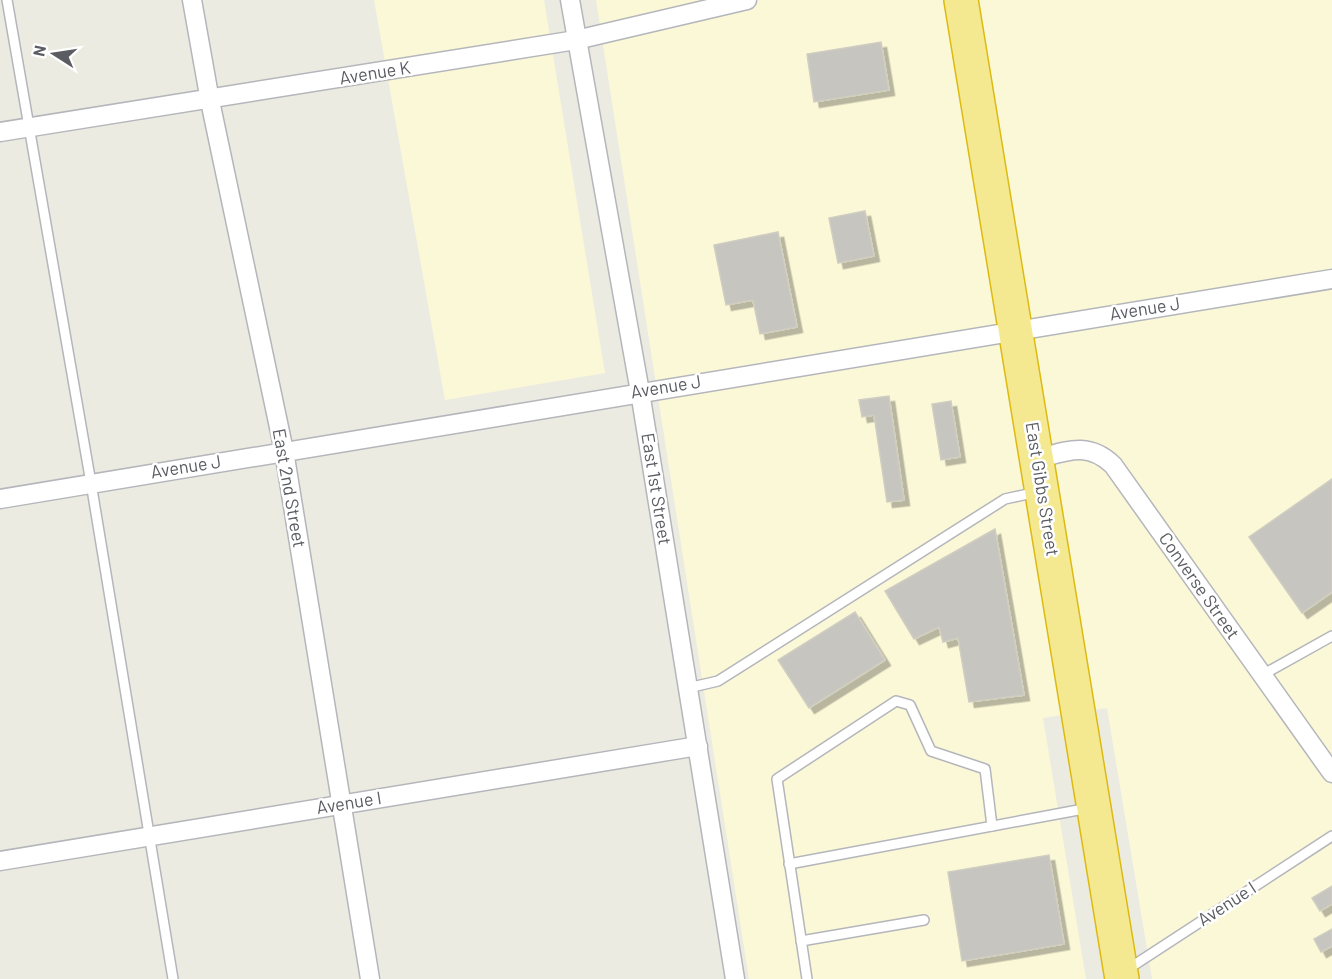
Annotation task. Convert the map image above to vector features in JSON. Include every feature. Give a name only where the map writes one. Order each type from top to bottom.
[{"type":"highway","name":"East Gibbs Street","points":[[962,0],[1122,976]]},
{"type":"street","name":"East 2nd Street","points":[[192,0],[210,101],[284,451],[370,979]]},
{"type":"street","name":"East 1st Street","points":[[570,0],[640,392],[735,979]]},
{"type":"street","name":"Avenue K","points":[[0,132],[210,101],[576,40],[747,0]]},
{"type":"street","name":"Avenue J","points":[[0,499],[1016,329],[1332,279]]},
{"type":"street","name":"Converse Street","points":[[1039,475],[1072,450],[1090,450],[1113,465],[1332,773]]},
{"type":"street","name":"Avenue I","points":[[0,861],[698,746]]},
{"type":"lane","points":[[7,0],[91,483],[173,979]]},
{"type":"lane","points":[[688,688],[718,681],[1005,499],[1039,475]]},
{"type":"lane","points":[[1262,675],[1332,636]]},
{"type":"lane","points":[[807,979],[777,779],[896,701],[910,705],[931,751],[986,769],[992,826]]},
{"type":"lane","points":[[789,864],[1094,807]]},
{"type":"lane","name":"Avenue I","points":[[1122,976],[1332,836]]},
{"type":"lane","points":[[801,941],[924,920]]},
{"type":"shaded area","points":[[374,0],[544,0],[605,373],[445,400]]},
{"type":"shaded area","points":[[596,0],[1332,0],[1332,979],[1152,979],[1107,708],[1043,718],[1086,979],[749,979]]},
{"type":"building","points":[[881,42],[889,90],[814,102],[807,54]]},
{"type":"building","points":[[865,211],[874,256],[838,263],[829,218]]},
{"type":"building","points":[[778,232],[797,327],[760,334],[753,300],[726,305],[714,245]]},
{"type":"building","points":[[889,396],[904,500],[887,502],[874,415],[862,417],[859,400]]},
{"type":"building","points":[[951,401],[960,457],[941,460],[932,404]]},
{"type":"building","points":[[1332,479],[1332,592],[1302,613],[1249,537]]},
{"type":"building","points":[[995,529],[1024,695],[969,702],[958,638],[943,642],[939,627],[914,639],[885,591]]},
{"type":"building","points":[[855,612],[885,660],[809,708],[778,660]]},
{"type":"building","points":[[1049,855],[1064,944],[962,961],[948,872]]},
{"type":"building","points":[[1332,886],[1332,904],[1320,911],[1312,898]]},
{"type":"building","points":[[1332,929],[1332,946],[1321,952],[1314,939]]}]
